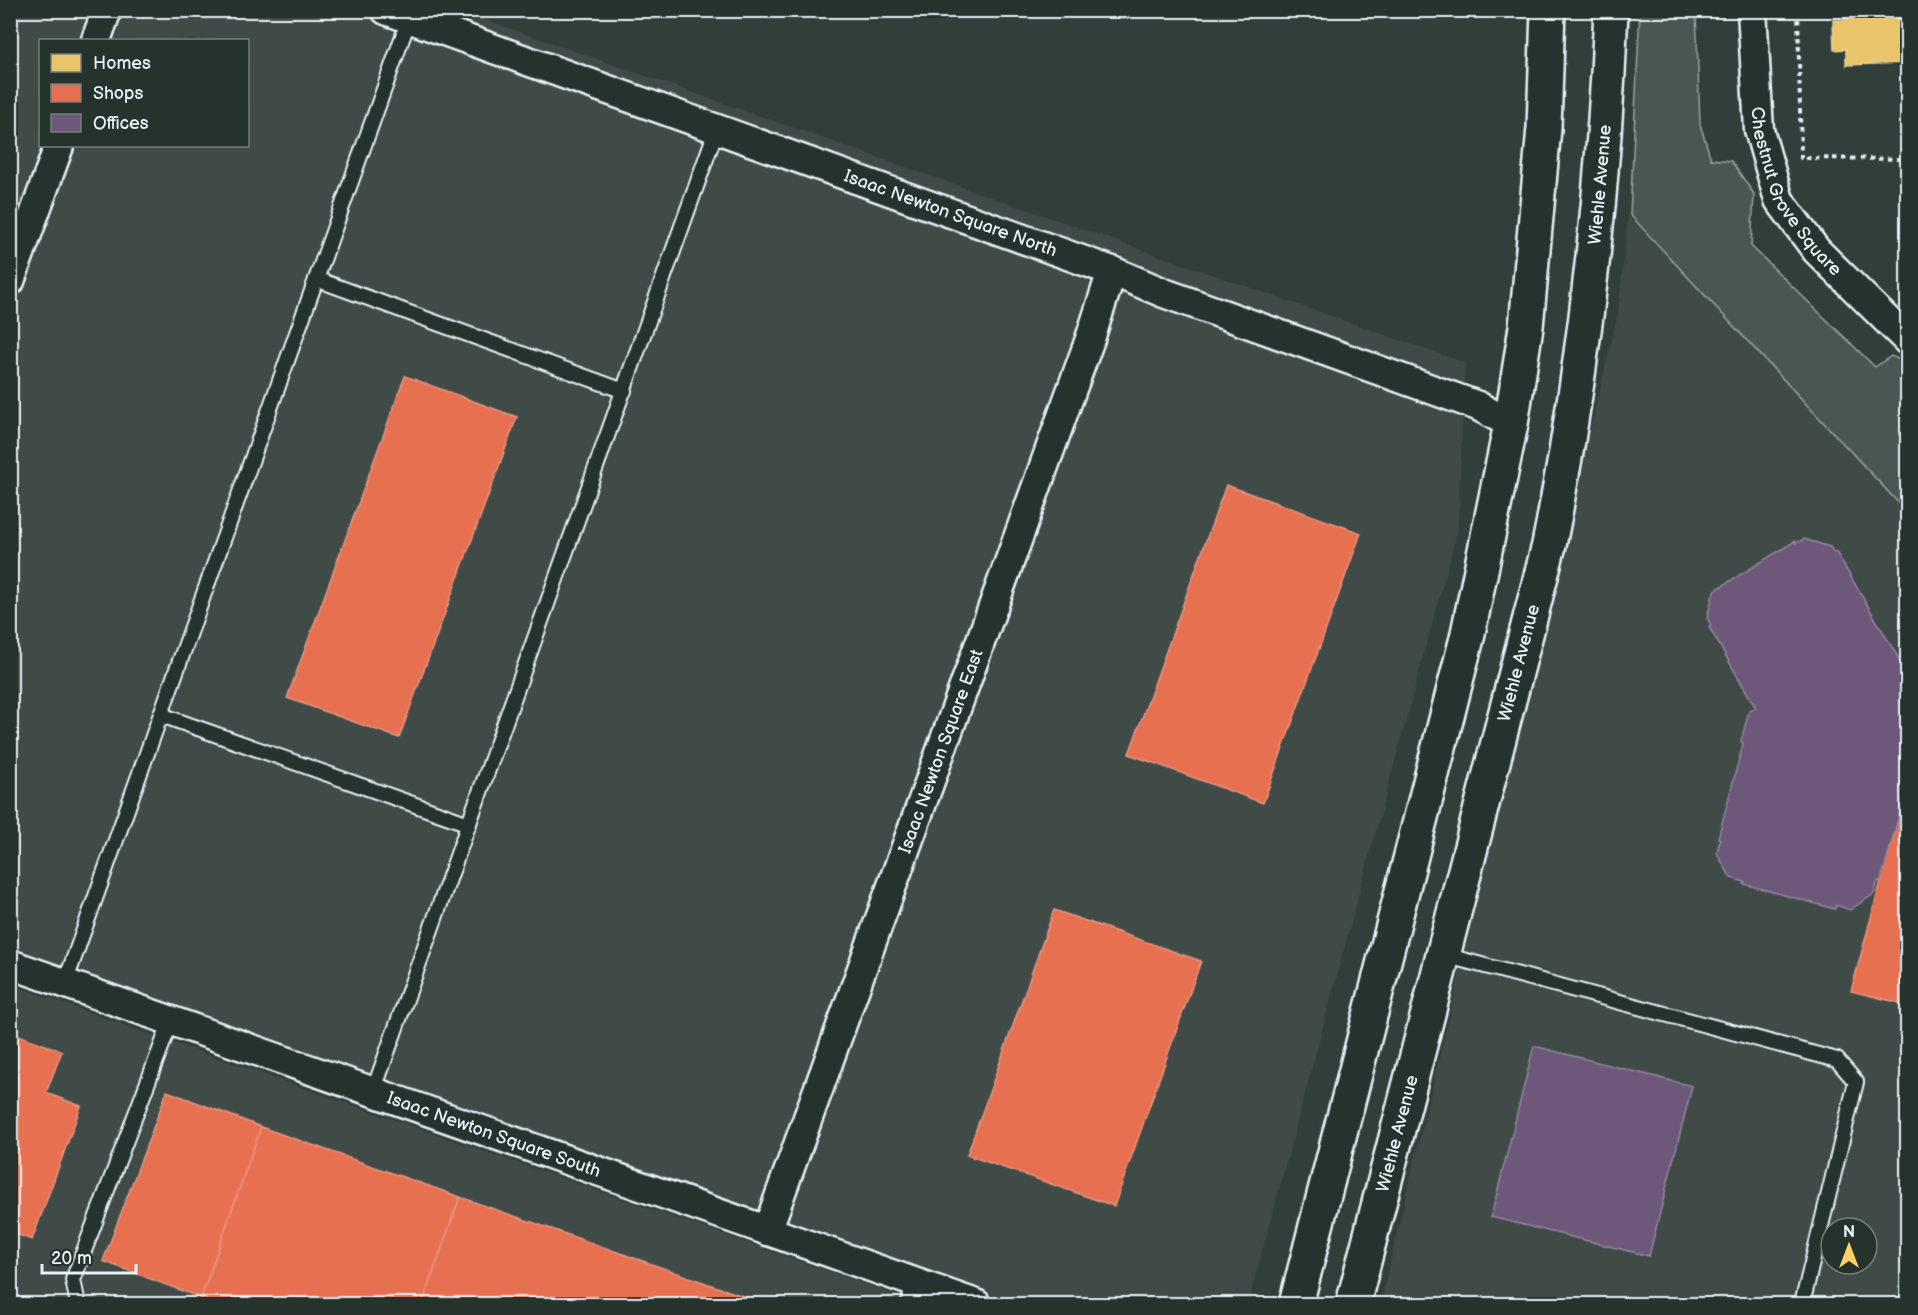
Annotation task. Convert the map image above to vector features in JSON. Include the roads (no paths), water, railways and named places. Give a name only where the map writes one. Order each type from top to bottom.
[{"type":"main road","points":[[1296,1305],[1467,638],[1511,424],[1526,327],[1544,128],[1548,10]]},
{"type":"main road","name":"Wiehle Avenue","points":[[1353,1305],[1549,545],[1571,435],[1606,129],[1611,10]]},
{"type":"street","points":[[96,39],[107,10]]},
{"type":"street","name":"Chestnut Grove Square","points":[[1752,10],[1759,130],[1779,200],[1816,250],[1908,341]]},
{"type":"street","name":"Isaac Newton Square North","points":[[397,15],[1113,271],[1164,292],[1478,406],[1511,424]]},
{"type":"street","points":[[10,281],[59,147]]},
{"type":"street","name":"Isaac Newton Square East","points":[[767,1231],[1087,350],[1113,271]]},
{"type":"street","name":"Isaac Newton Square South","points":[[10,964],[767,1231],[911,1294],[976,1305]]},
{"type":"lane","points":[[65,983],[316,279],[397,15]]},
{"type":"lane","points":[[373,1092],[717,128]]},
{"type":"lane","points":[[316,279],[624,391]]},
{"type":"lane","points":[[160,715],[469,824]]},
{"type":"lane","points":[[1444,955],[1837,1060],[1856,1082],[1802,1305]]},
{"type":"lane","points":[[78,1305],[73,1280],[171,1021]]}]
